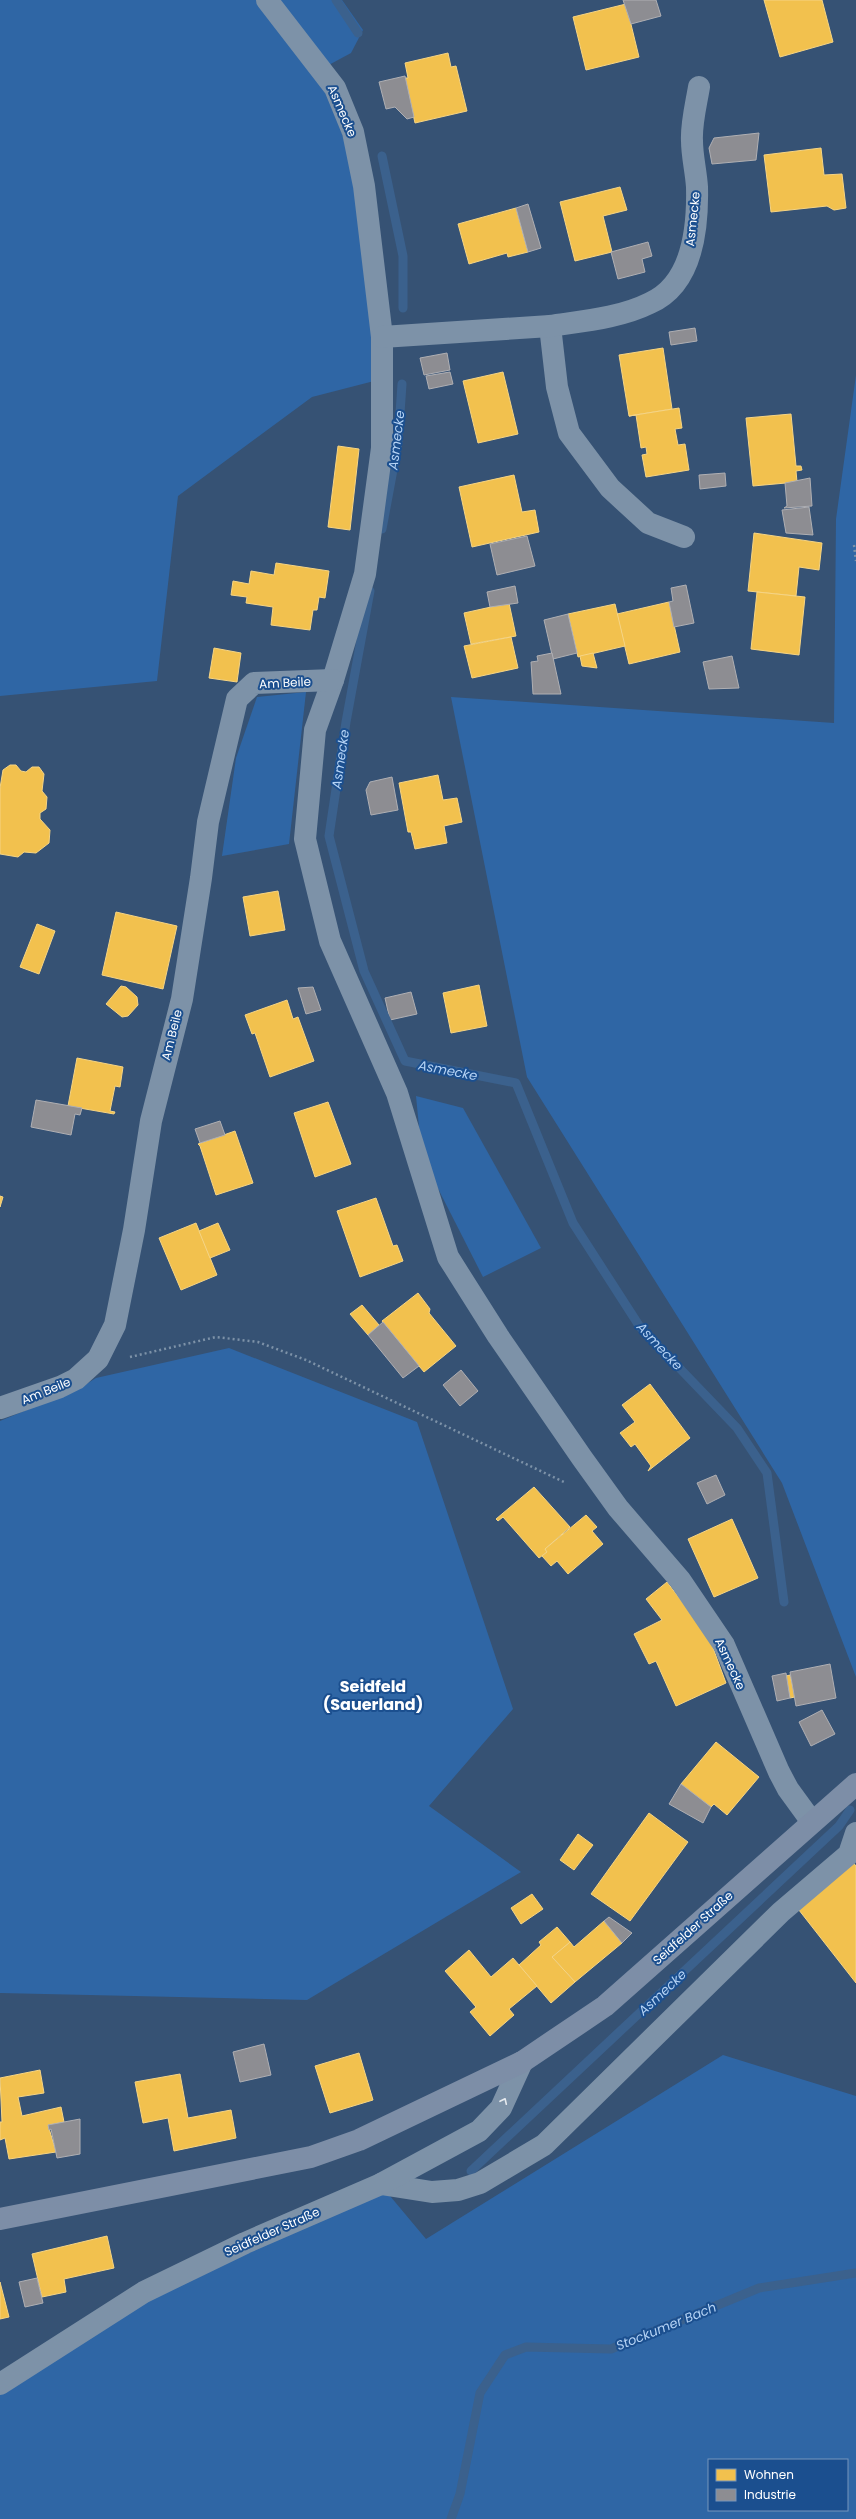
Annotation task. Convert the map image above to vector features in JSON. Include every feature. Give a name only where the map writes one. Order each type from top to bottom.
[{"type":"main road","name":"Seidfelder Straße","points":[[0,2219],[311,2157],[359,2140],[522,2062],[605,2006],[856,1784]]},
{"type":"street","name":"Asmecke","points":[[267,0],[335,88],[353,132],[364,186],[382,337],[382,448],[365,574],[333,680],[315,730],[305,839],[330,941],[397,1092],[448,1257],[498,1336],[595,1476],[618,1508],[680,1580],[724,1645],[779,1772],[788,1789],[812,1822]]},
{"type":"street","name":"Asmecke","points":[[382,337],[550,326],[633,310],[652,303],[669,291],[681,276],[689,258],[695,224],[697,187],[691,140],[699,87]]},
{"type":"street","points":[[550,326],[562,411],[569,433],[581,452],[610,488],[648,523],[684,537]]},
{"type":"street","name":"Am Beile","points":[[0,1408],[60,1387],[76,1379],[98,1359],[115,1325],[134,1230],[151,1121],[182,999],[201,878],[208,822],[238,699],[254,683],[333,680]]},
{"type":"street","points":[[381,2184],[432,2192],[458,2190],[480,2183],[544,2145],[781,1912],[849,1854],[856,1833]]},
{"type":"street","name":"Seidfelder Straße","points":[[0,2384],[144,2292],[245,2244],[381,2184],[479,2131],[501,2108],[522,2062]]},
{"type":"path","points":[[854,545],[856,560]]},
{"type":"path","points":[[98,1359],[121,1359],[216,1337],[258,1342],[306,1360],[568,1484]]},
{"type":"shaded area","points":[[0,0],[263,0],[329,94],[360,189],[378,380],[312,397],[178,496],[157,681],[0,696]]},
{"type":"shaded area","points":[[278,0],[342,0],[363,30],[351,53],[325,67]]},
{"type":"shaded area","points":[[856,375],[856,1677],[782,1483],[527,1077],[451,697],[834,723],[836,519]]},
{"type":"shaded area","points":[[306,692],[289,844],[222,856],[236,758],[257,697]]},
{"type":"shaded area","points":[[416,1096],[463,1108],[541,1248],[483,1277],[422,1157]]},
{"type":"shaded area","points":[[229,1348],[417,1422],[513,1709],[429,1806],[521,1872],[307,2000],[0,1993],[0,1421],[80,1388],[96,1378]]},
{"type":"shaded area","points":[[723,2055],[856,2096],[856,2519],[0,2519],[0,2394],[122,2314],[215,2266],[385,2190],[426,2239]]},
{"type":"building: Wohnen","points":[[764,0],[822,0],[833,42],[780,57]]},
{"type":"building: Wohnen","points":[[626,4],[639,57],[586,70],[573,17]]},
{"type":"building: Wohnen","points":[[448,53],[451,67],[456,66],[467,111],[415,123],[405,78],[408,78],[405,63]]},
{"type":"building: Wohnen","points":[[821,148],[824,175],[842,174],[846,208],[834,210],[827,206],[771,212],[764,155]]},
{"type":"building: Wohnen","points":[[620,187],[627,210],[603,216],[612,252],[575,261],[560,202]]},
{"type":"building: Wohnen","points":[[516,208],[528,252],[508,257],[507,253],[469,264],[458,224]]},
{"type":"building: Wohnen","points":[[663,348],[672,409],[629,416],[619,355]]},
{"type":"building: Wohnen","points":[[503,372],[518,434],[478,443],[463,381]]},
{"type":"building: Wohnen","points":[[679,408],[682,428],[675,429],[678,445],[685,444],[689,470],[646,477],[642,455],[647,454],[646,447],[641,448],[636,415],[629,416]]},
{"type":"building: Wohnen","points":[[791,414],[796,466],[801,466],[802,470],[796,471],[797,482],[753,486],[746,418]]},
{"type":"building: Wohnen","points":[[338,446],[359,449],[350,530],[328,527]]},
{"type":"building: Wohnen","points":[[514,475],[522,512],[535,510],[539,532],[472,547],[459,487]]},
{"type":"building: Wohnen","points":[[754,533],[822,543],[819,570],[799,567],[796,596],[748,591]]},
{"type":"building: Wohnen","points":[[276,563],[329,571],[325,598],[319,597],[317,610],[313,610],[310,630],[271,625],[273,607],[246,603],[247,597],[231,595],[233,581],[249,584],[251,571],[274,575]]},
{"type":"building: Wohnen","points":[[757,592],[805,597],[799,655],[751,649]]},
{"type":"building: Wohnen","points":[[669,602],[680,652],[629,664],[617,614]]},
{"type":"building: Wohnen","points":[[509,603],[516,636],[471,644],[464,613]]},
{"type":"building: Wohnen","points":[[615,604],[625,646],[578,657],[568,614]]},
{"type":"building: Wohnen","points":[[511,637],[518,668],[472,678],[464,646]]},
{"type":"building: Wohnen","points":[[214,648],[241,653],[237,682],[209,678]]},
{"type":"building: Wohnen","points":[[593,653],[597,668],[582,666],[580,656]]},
{"type":"building: Wohnen","points":[[10,765],[16,765],[21,771],[26,772],[32,767],[39,767],[44,774],[42,791],[47,797],[46,809],[40,813],[40,819],[50,830],[49,843],[36,853],[24,852],[18,857],[0,854],[0,788],[3,770]]},
{"type":"building: Wohnen","points":[[438,775],[443,800],[457,798],[462,822],[444,826],[447,843],[415,849],[411,832],[408,832],[399,783]]},
{"type":"building: Wohnen","points":[[278,891],[285,930],[250,936],[243,897]]},
{"type":"building: Wohnen","points":[[116,912],[177,926],[163,989],[102,975]]},
{"type":"building: Wohnen","points":[[37,924],[55,931],[39,974],[20,967]]},
{"type":"building: Wohnen","points":[[479,985],[487,1026],[451,1033],[443,993]]},
{"type":"building: Wohnen","points":[[121,986],[126,987],[137,997],[138,1005],[128,1016],[122,1017],[106,1004]]},
{"type":"building: Wohnen","points":[[287,1000],[293,1019],[298,1017],[314,1061],[270,1077],[255,1033],[252,1034],[245,1015]]},
{"type":"building: Wohnen","points":[[77,1058],[123,1067],[120,1087],[115,1086],[110,1111],[115,1112],[114,1114],[68,1106]]},
{"type":"building: Wohnen","points":[[328,1102],[351,1164],[315,1177],[294,1113]]},
{"type":"building: Wohnen","points":[[235,1131],[253,1183],[216,1195],[200,1146],[198,1144]]},
{"type":"building: Wohnen","points":[[0,1196],[3,1197],[0,1207]]},
{"type":"building: Wohnen","points":[[376,1198],[393,1246],[397,1245],[403,1261],[360,1277],[337,1211]]},
{"type":"building: Wohnen","points":[[196,1223],[217,1275],[181,1290],[159,1238]]},
{"type":"building: Wohnen","points":[[218,1223],[230,1250],[210,1258],[199,1231]]},
{"type":"building: Wohnen","points":[[418,1293],[430,1309],[429,1313],[456,1346],[424,1372],[382,1321]]},
{"type":"building: Wohnen","points":[[362,1305],[379,1325],[368,1335],[350,1314]]},
{"type":"building: Wohnen","points":[[650,1384],[690,1438],[648,1471],[651,1466],[635,1444],[631,1447],[620,1433],[635,1422],[622,1405]]},
{"type":"building: Wohnen","points":[[534,1487],[570,1527],[545,1549],[547,1552],[539,1558],[503,1517],[498,1521],[496,1519]]},
{"type":"building: Wohnen","points":[[586,1515],[597,1527],[592,1531],[603,1544],[568,1574],[557,1561],[551,1566],[542,1556],[547,1552],[545,1549]]},
{"type":"building: Wohnen","points":[[732,1519],[758,1578],[714,1597],[688,1539]]},
{"type":"building: Wohnen","points":[[667,1582],[709,1637],[726,1683],[676,1706],[656,1661],[649,1664],[634,1634],[662,1620],[646,1599]]},
{"type":"building: Wohnen","points":[[790,1675],[795,1697],[790,1698],[786,1676]]},
{"type":"building: Wohnen","points":[[716,1742],[759,1777],[727,1815],[714,1804],[711,1807],[700,1800],[681,1784]]},
{"type":"building: Wohnen","points":[[649,1813],[688,1842],[630,1921],[591,1894]]},
{"type":"building: Wohnen","points":[[578,1834],[593,1845],[574,1870],[560,1860]]},
{"type":"building: Wohnen","points":[[851,1860],[856,1866],[856,1983],[795,1905]]},
{"type":"building: Wohnen","points":[[532,1894],[543,1909],[521,1924],[511,1908]]},
{"type":"building: Wohnen","points":[[604,1921],[622,1943],[575,1982],[552,1957],[570,1942],[574,1947]]},
{"type":"building: Wohnen","points":[[557,1927],[570,1942],[552,1957],[575,1982],[551,2003],[519,1965],[541,1945],[539,1942]]},
{"type":"building: Wohnen","points":[[469,1950],[491,1977],[513,1958],[537,1986],[509,2009],[514,2015],[490,2036],[470,2012],[476,2007],[445,1971]]},
{"type":"building: Wohnen","points":[[359,2053],[373,2100],[330,2113],[315,2066]]},
{"type":"building: Wohnen","points":[[40,2070],[44,2093],[18,2097],[22,2116],[61,2107],[64,2122],[48,2125],[56,2152],[9,2159],[5,2138],[0,2140],[0,2122],[2,2122],[0,2078]]},
{"type":"building: Wohnen","points":[[180,2074],[188,2118],[231,2110],[236,2138],[174,2151],[168,2118],[143,2123],[135,2082]]},
{"type":"building: Wohnen","points":[[107,2236],[114,2268],[64,2279],[66,2292],[42,2297],[32,2254]]},
{"type":"building: Wohnen","points":[[0,2282],[9,2317],[0,2319]]},
{"type":"building: Industrie","points":[[623,0],[656,0],[661,16],[631,24]]},
{"type":"building: Industrie","points":[[405,76],[414,117],[407,119],[395,107],[386,109],[379,82]]},
{"type":"building: Industrie","points":[[759,133],[756,160],[712,164],[709,148],[714,138]]},
{"type":"building: Industrie","points":[[528,204],[541,248],[528,252],[516,208]]},
{"type":"building: Industrie","points":[[648,242],[652,256],[642,259],[645,272],[618,279],[611,252]]},
{"type":"building: Industrie","points":[[695,328],[697,341],[671,345],[669,332]]},
{"type":"building: Industrie","points":[[447,353],[450,370],[424,375],[420,358]]},
{"type":"building: Industrie","points":[[450,372],[453,384],[429,389],[426,376]]},
{"type":"building: Industrie","points":[[725,473],[726,486],[700,489],[699,475]]},
{"type":"building: Industrie","points":[[810,478],[812,506],[784,508],[787,506],[785,483]]},
{"type":"building: Industrie","points":[[809,507],[813,535],[786,533],[782,510]]},
{"type":"building: Industrie","points":[[527,536],[535,566],[497,575],[490,544]]},
{"type":"building: Industrie","points":[[686,585],[694,623],[674,627],[669,602],[673,601],[671,588]]},
{"type":"building: Industrie","points":[[515,586],[518,603],[490,607],[487,592]]},
{"type":"building: Industrie","points":[[568,614],[577,653],[553,659],[544,620]]},
{"type":"building: Industrie","points":[[552,653],[561,694],[533,694],[531,662],[538,661],[537,656]]},
{"type":"building: Industrie","points":[[732,656],[739,688],[709,689],[703,662]]},
{"type":"building: Industrie","points":[[392,777],[398,810],[371,815],[366,790],[370,782]]},
{"type":"building: Industrie","points":[[313,987],[321,1010],[306,1014],[298,988]]},
{"type":"building: Industrie","points":[[411,992],[417,1014],[390,1020],[385,998]]},
{"type":"building: Industrie","points":[[36,1100],[82,1108],[80,1115],[75,1114],[71,1135],[31,1127]]},
{"type":"building: Industrie","points":[[220,1121],[225,1135],[200,1143],[195,1129]]},
{"type":"building: Industrie","points":[[383,1322],[419,1366],[403,1378],[368,1335]]},
{"type":"building: Industrie","points":[[461,1370],[478,1391],[460,1406],[443,1385]]},
{"type":"building: Industrie","points":[[716,1475],[725,1495],[707,1504],[697,1483]]},
{"type":"building: Industrie","points":[[830,1664],[836,1698],[796,1706],[790,1672]]},
{"type":"building: Industrie","points":[[786,1673],[790,1698],[777,1701],[772,1676]]},
{"type":"building: Industrie","points":[[822,1710],[835,1734],[811,1746],[799,1722]]},
{"type":"building: Industrie","points":[[681,1784],[711,1807],[703,1823],[669,1804]]},
{"type":"building: Industrie","points":[[609,1917],[632,1933],[622,1943],[604,1921]]},
{"type":"building: Industrie","points":[[264,2044],[271,2075],[240,2082],[233,2052]]},
{"type":"building: Industrie","points":[[80,2119],[80,2154],[57,2158],[51,2129],[49,2130],[48,2125]]},
{"type":"building: Industrie","points":[[37,2278],[43,2303],[25,2307],[19,2282]]},
{"type":"waterway","name":"Asmecke","points":[[336,0],[358,33]]},
{"type":"waterway","name":"Asmecke","points":[[382,156],[403,256],[403,308]]},
{"type":"waterway","name":"Asmecke","points":[[382,529],[398,443],[402,384]]},
{"type":"waterway","name":"Asmecke","points":[[370,591],[346,722],[329,836],[364,971],[405,1061],[516,1083],[573,1223],[640,1327],[737,1428],[767,1473],[784,1602]]},
{"type":"waterway","name":"Asmecke","points":[[471,2171],[839,1826],[850,1810]]},
{"type":"waterway","name":"Stockumer Bach","points":[[451,2519],[460,2494],[480,2393],[505,2355],[526,2347],[611,2349],[759,2288],[856,2273]]},
{"type":"district","name":"Seidfeld (Sauerland)","points":[[373,1695]]}]
